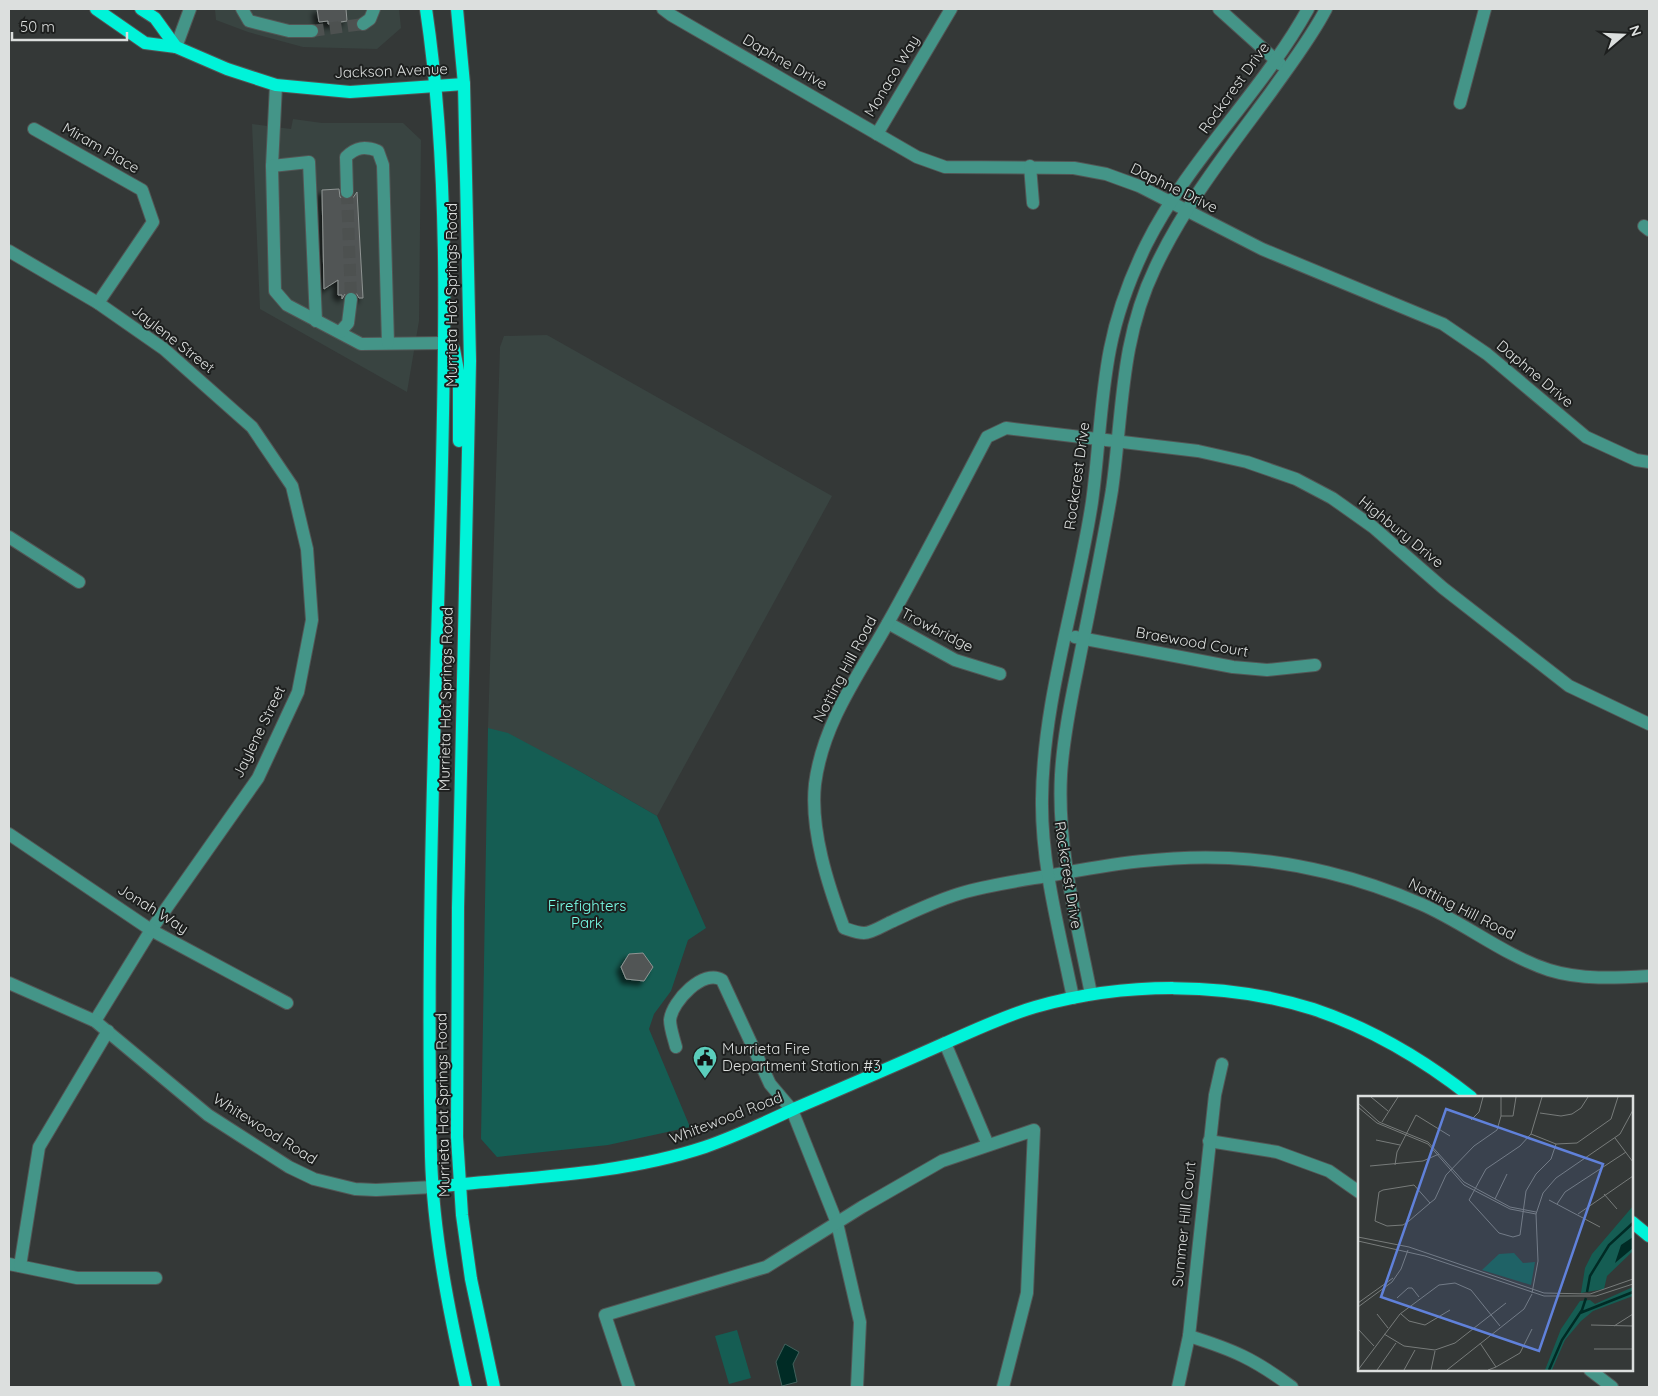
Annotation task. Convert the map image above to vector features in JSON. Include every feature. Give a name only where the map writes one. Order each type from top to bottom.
[{"type":"main road","name":"Jackson Avenue","points":[[96,9],[145,43],[176,47],[227,69],[276,85],[350,92],[464,84]]},
{"type":"main road","points":[[141,9],[155,18],[176,47]]},
{"type":"main road","name":"Murrieta Hot Springs Road","points":[[426,9],[435,86],[443,237],[444,343],[431,900],[430,1136],[433,1187],[446,1286],[466,1387]]},
{"type":"main road","name":"Murrieta Hot Springs Road","points":[[456,9],[464,84],[470,361],[458,908],[457,1138],[460,1184],[471,1279],[494,1387]]},
{"type":"main road","points":[[444,343],[454,349],[459,369],[459,487],[466,495]]},
{"type":"main road","name":"Whitewood Road","points":[[433,1187],[575,1173],[651,1163],[706,1147],[768,1123],[792,1110],[945,1043],[1033,1007],[1124,989],[1211,991],[1261,997],[1312,1009],[1363,1030],[1417,1058],[1470,1096]]},
{"type":"main road","points":[[1633,1223],[1649,1236]]},
{"type":"street","points":[[176,47],[190,9]]},
{"type":"street","points":[[363,24],[370,19],[374,9]]},
{"type":"street","name":"Monaco Way","points":[[877,134],[951,9]]},
{"type":"street","points":[[1219,9],[1287,70]]},
{"type":"street","name":"Rockcrest Drive","points":[[1073,998],[1043,830],[1043,781],[1048,729],[1091,506],[1110,349],[1123,300],[1148,242],[1171,203],[1275,60],[1308,9]]},
{"type":"street","name":"Rockcrest Drive","points":[[1092,994],[1067,872],[1061,828],[1061,775],[1068,716],[1108,511],[1118,441],[1125,364],[1136,315],[1154,270],[1186,211],[1287,70],[1317,26],[1326,9]]},
{"type":"street","points":[[1460,103],[1485,9]]},
{"type":"street","name":"Daphne Drive","points":[[670,11],[917,157],[946,167],[981,169],[1030,166],[1074,168],[1106,174],[1139,186],[1262,249],[1443,324],[1487,354],[1586,437],[1636,460],[1649,462]]},
{"type":"street","points":[[244,13],[249,21],[289,31],[312,31]]},
{"type":"street","points":[[276,85],[272,166],[275,291],[287,305],[361,344],[444,343]]},
{"type":"street","name":"Miram Place","points":[[34,129],[142,190],[153,222],[98,303]]},
{"type":"street","points":[[347,192],[346,157],[353,150],[362,148],[378,151],[383,166],[388,343]]},
{"type":"street","points":[[272,166],[309,162],[316,321]]},
{"type":"street","points":[[1030,166],[1034,203]]},
{"type":"street","name":"Jaylene Street","points":[[9,251],[98,303],[164,349],[252,427],[292,486],[308,549],[312,620],[298,692],[258,778],[151,930],[95,1020]]},
{"type":"street","points":[[340,332],[348,323],[351,299]]},
{"type":"street","name":"Notting Hill Road","points":[[1099,439],[1006,428],[987,437],[888,623],[846,694],[830,728],[820,759],[815,786],[815,816],[828,886],[844,928],[865,934],[937,901],[956,895],[1050,875],[1134,861],[1230,858],[1284,865],[1350,878],[1422,904],[1524,960],[1550,970],[1576,976],[1613,978],[1649,976]]},
{"type":"street","name":"Highbury Drive","points":[[1099,439],[1198,451],[1247,462],[1296,479],[1332,498],[1373,527],[1443,588],[1569,686],[1649,724]]},
{"type":"street","points":[[9,537],[79,582]]},
{"type":"street","name":"Trowbridge","points":[[888,623],[955,660],[1000,674]]},
{"type":"street","name":"Braewood Court","points":[[1066,634],[1233,667],[1267,670],[1314,664]]},
{"type":"street","name":"Jonah Way","points":[[9,834],[151,930],[287,1003]]},
{"type":"street","points":[[676,1047],[670,1020],[678,1000],[693,986],[709,977],[716,976],[722,980],[770,1084],[792,1110],[837,1223],[860,1322],[856,1387]]},
{"type":"street","name":"Whitewood Road","points":[[9,983],[95,1020],[208,1115],[289,1167],[314,1179],[355,1189],[376,1190],[433,1187]]},
{"type":"street","points":[[108,1031],[39,1147],[14,1265],[77,1278],[156,1278]]},
{"type":"street","points":[[945,1043],[988,1145]]},
{"type":"street","name":"Summer Hill Court","points":[[1178,1387],[1189,1336],[1215,1095],[1222,1064]]},
{"type":"street","points":[[629,1387],[605,1315],[766,1267],[942,1161],[1034,1130],[1027,1293],[1003,1387]]},
{"type":"street","points":[[1210,1141],[1277,1152],[1329,1170],[1358,1191]]},
{"type":"street","points":[[1189,1336],[1228,1348],[1260,1363],[1292,1387]]},
{"type":"street","points":[[1591,1371],[1612,1387]]},
{"type":"shaded area","points":[[215,9],[399,9],[401,28],[377,49],[303,47],[248,32],[216,20]]},
{"type":"shaded area","points":[[293,119],[322,123],[403,123],[421,140],[419,321],[407,392],[260,309],[252,124],[291,129]]},
{"type":"shaded area","points":[[547,335],[832,496],[657,816],[581,772],[488,728],[500,347],[504,336]]},
{"type":"shaded area","points":[[785,1344],[799,1352],[793,1364],[797,1382],[782,1386],[776,1362]]},
{"type":"green space","name":"Firefighters Park","points":[[488,728],[508,733],[657,816],[706,928],[688,940],[671,991],[654,1014],[649,1029],[690,1127],[608,1145],[497,1157],[481,1139]]},
{"type":"green space","points":[[737,1330],[751,1378],[729,1384],[715,1336]]},
{"type":"building","points":[[317,9],[346,9],[347,21],[328,24],[328,21],[319,22]]},
{"type":"building","points":[[339,189],[340,197],[347,200],[352,199],[357,192],[363,298],[359,298],[352,291],[345,294],[342,299],[342,295],[338,295],[338,280],[324,289],[322,190]]},
{"type":"building","points":[[643,953],[653,967],[644,981],[626,979],[621,967],[629,954]]},
{"type":"tunnel","points":[[312,31],[363,24]]},
{"type":"tunnel","points":[[347,192],[351,299]]},
{"type":"place","name":"Murrieta Fire Department Station #3","points":[[705,1079]]}]
